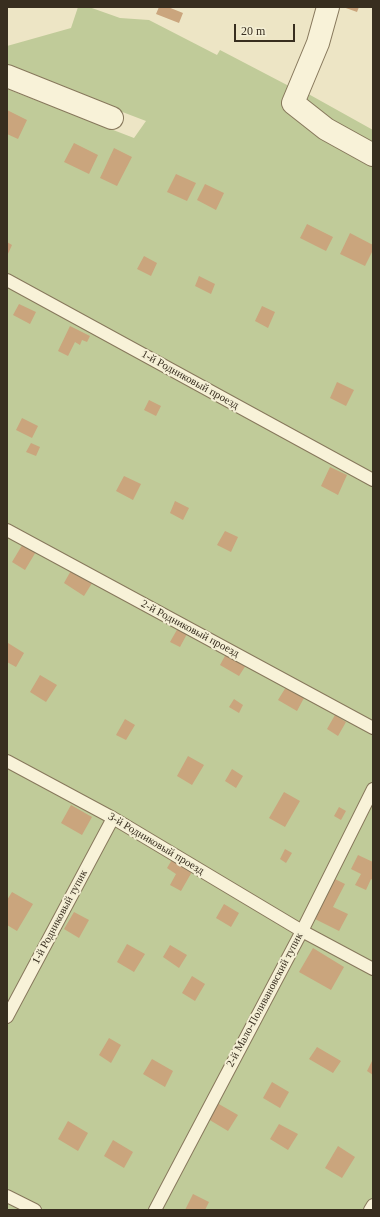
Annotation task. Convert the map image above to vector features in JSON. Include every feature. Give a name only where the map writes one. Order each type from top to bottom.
[{"type":"street","points":[[328,7],[318,43],[293,103],[326,129],[373,155]]},
{"type":"street","points":[[7,76],[112,118]]},
{"type":"lane","name":"1-й Родниковый проезд","points":[[7,280],[373,480]]},
{"type":"lane","name":"2-й Родниковый проезд","points":[[7,530],[373,728]]},
{"type":"lane","name":"3-й Родниковый проезд","points":[[7,761],[113,818],[302,931],[373,969]]},
{"type":"lane","name":"2-й Мало-Поливановский тупик","points":[[155,1210],[302,931],[373,789]]},
{"type":"lane","name":"1-й Родниковый тупик","points":[[7,1017],[113,818]]},
{"type":"lane","points":[[7,1196],[35,1210]]},
{"type":"lane","points":[[370,1210],[373,1205]]},
{"type":"green space","points":[[78,7],[89,7],[120,18],[149,20],[217,55],[220,50],[287,85],[303,91],[373,130],[373,1210],[7,1210],[7,89],[134,138],[146,121],[7,68],[7,46],[71,28]]},
{"type":"building","points":[[159,7],[168,7],[183,13],[179,23],[156,14]]},
{"type":"building","points":[[343,7],[359,7],[357,12]]},
{"type":"building","points":[[7,110],[27,120],[18,139],[7,134]]},
{"type":"building","points":[[74,143],[98,155],[89,174],[64,162]]},
{"type":"building","points":[[114,148],[132,157],[117,186],[100,178]]},
{"type":"building","points":[[176,174],[196,183],[187,201],[167,192]]},
{"type":"building","points":[[205,184],[224,193],[216,210],[197,200]]},
{"type":"building","points":[[307,224],[333,237],[326,251],[300,238]]},
{"type":"building","points":[[350,233],[373,245],[373,250],[365,266],[340,254]]},
{"type":"building","points":[[7,242],[12,245],[7,256]]},
{"type":"building","points":[[144,256],[157,263],[151,276],[137,269]]},
{"type":"building","points":[[199,276],[215,284],[211,294],[195,286]]},
{"type":"building","points":[[19,304],[36,312],[30,324],[13,315]]},
{"type":"building","points":[[262,306],[275,312],[268,328],[255,321]]},
{"type":"building","points":[[70,326],[90,336],[87,342],[82,340],[80,345],[75,342],[68,356],[58,351]]},
{"type":"building","points":[[337,382],[354,390],[346,406],[330,398]]},
{"type":"building","points":[[149,400],[161,406],[156,416],[144,410]]},
{"type":"building","points":[[22,418],[38,426],[32,438],[16,430]]},
{"type":"building","points":[[31,443],[40,447],[36,456],[26,452]]},
{"type":"building","points":[[330,467],[347,475],[338,495],[321,486]]},
{"type":"building","points":[[124,476],[141,484],[133,500],[116,491]]},
{"type":"building","points":[[175,501],[189,508],[183,520],[170,513]]},
{"type":"building","points":[[225,531],[238,537],[231,552],[217,545]]},
{"type":"building","points":[[24,542],[37,550],[25,570],[12,562]]},
{"type":"building","points":[[73,567],[94,580],[84,596],[64,583]]},
{"type":"building","points":[[178,628],[187,634],[180,647],[170,642]]},
{"type":"building","points":[[8,643],[24,653],[16,667],[7,662]]},
{"type":"building","points":[[226,654],[246,665],[239,676],[220,665]]},
{"type":"building","points":[[40,675],[57,685],[46,702],[30,692]]},
{"type":"building","points":[[286,687],[304,698],[297,711],[278,700]]},
{"type":"building","points":[[234,699],[243,705],[239,713],[229,707]]},
{"type":"building","points":[[335,715],[346,722],[338,736],[327,729]]},
{"type":"building","points":[[125,719],[135,725],[126,740],[116,735]]},
{"type":"building","points":[[188,756],[204,765],[192,785],[177,776]]},
{"type":"building","points":[[232,769],[243,776],[236,788],[225,781]]},
{"type":"building","points":[[284,792],[300,801],[285,827],[269,818]]},
{"type":"building","points":[[71,805],[92,817],[82,835],[61,823]]},
{"type":"building","points":[[339,807],[346,811],[341,820],[334,816]]},
{"type":"building","points":[[285,849],[292,853],[286,863],[280,859]]},
{"type":"building","points":[[358,855],[373,862],[373,880],[371,879],[366,890],[355,885],[361,874],[351,869]]},
{"type":"building","points":[[173,858],[193,870],[181,891],[170,885],[176,874],[167,868]]},
{"type":"building","points":[[333,878],[345,884],[333,907],[348,914],[339,931],[313,918]]},
{"type":"building","points":[[12,892],[33,904],[17,931],[7,925],[7,900]]},
{"type":"building","points":[[224,904],[239,913],[231,927],[216,918]]},
{"type":"building","points":[[74,912],[89,920],[79,938],[64,929]]},
{"type":"building","points":[[127,944],[145,954],[134,972],[117,962]]},
{"type":"building","points":[[170,945],[187,955],[179,968],[163,957]]},
{"type":"building","points":[[313,948],[344,967],[331,990],[299,972]]},
{"type":"building","points":[[192,976],[205,984],[195,1001],[182,993]]},
{"type":"building","points":[[109,1038],[121,1045],[111,1063],[99,1055]]},
{"type":"building","points":[[317,1047],[341,1061],[333,1073],[309,1059]]},
{"type":"building","points":[[152,1059],[173,1071],[165,1087],[143,1074]]},
{"type":"building","points":[[373,1059],[373,1075],[367,1071]]},
{"type":"building","points":[[272,1082],[289,1092],[280,1108],[263,1098]]},
{"type":"building","points":[[217,1103],[238,1115],[228,1131],[208,1119]]},
{"type":"building","points":[[68,1121],[88,1133],[78,1151],[58,1139]]},
{"type":"building","points":[[279,1124],[298,1134],[288,1150],[270,1139]]},
{"type":"building","points":[[113,1140],[133,1152],[124,1168],[104,1156]]},
{"type":"building","points":[[338,1146],[355,1157],[342,1178],[325,1168]]},
{"type":"building","points":[[193,1194],[209,1202],[205,1210],[185,1210]]}]
